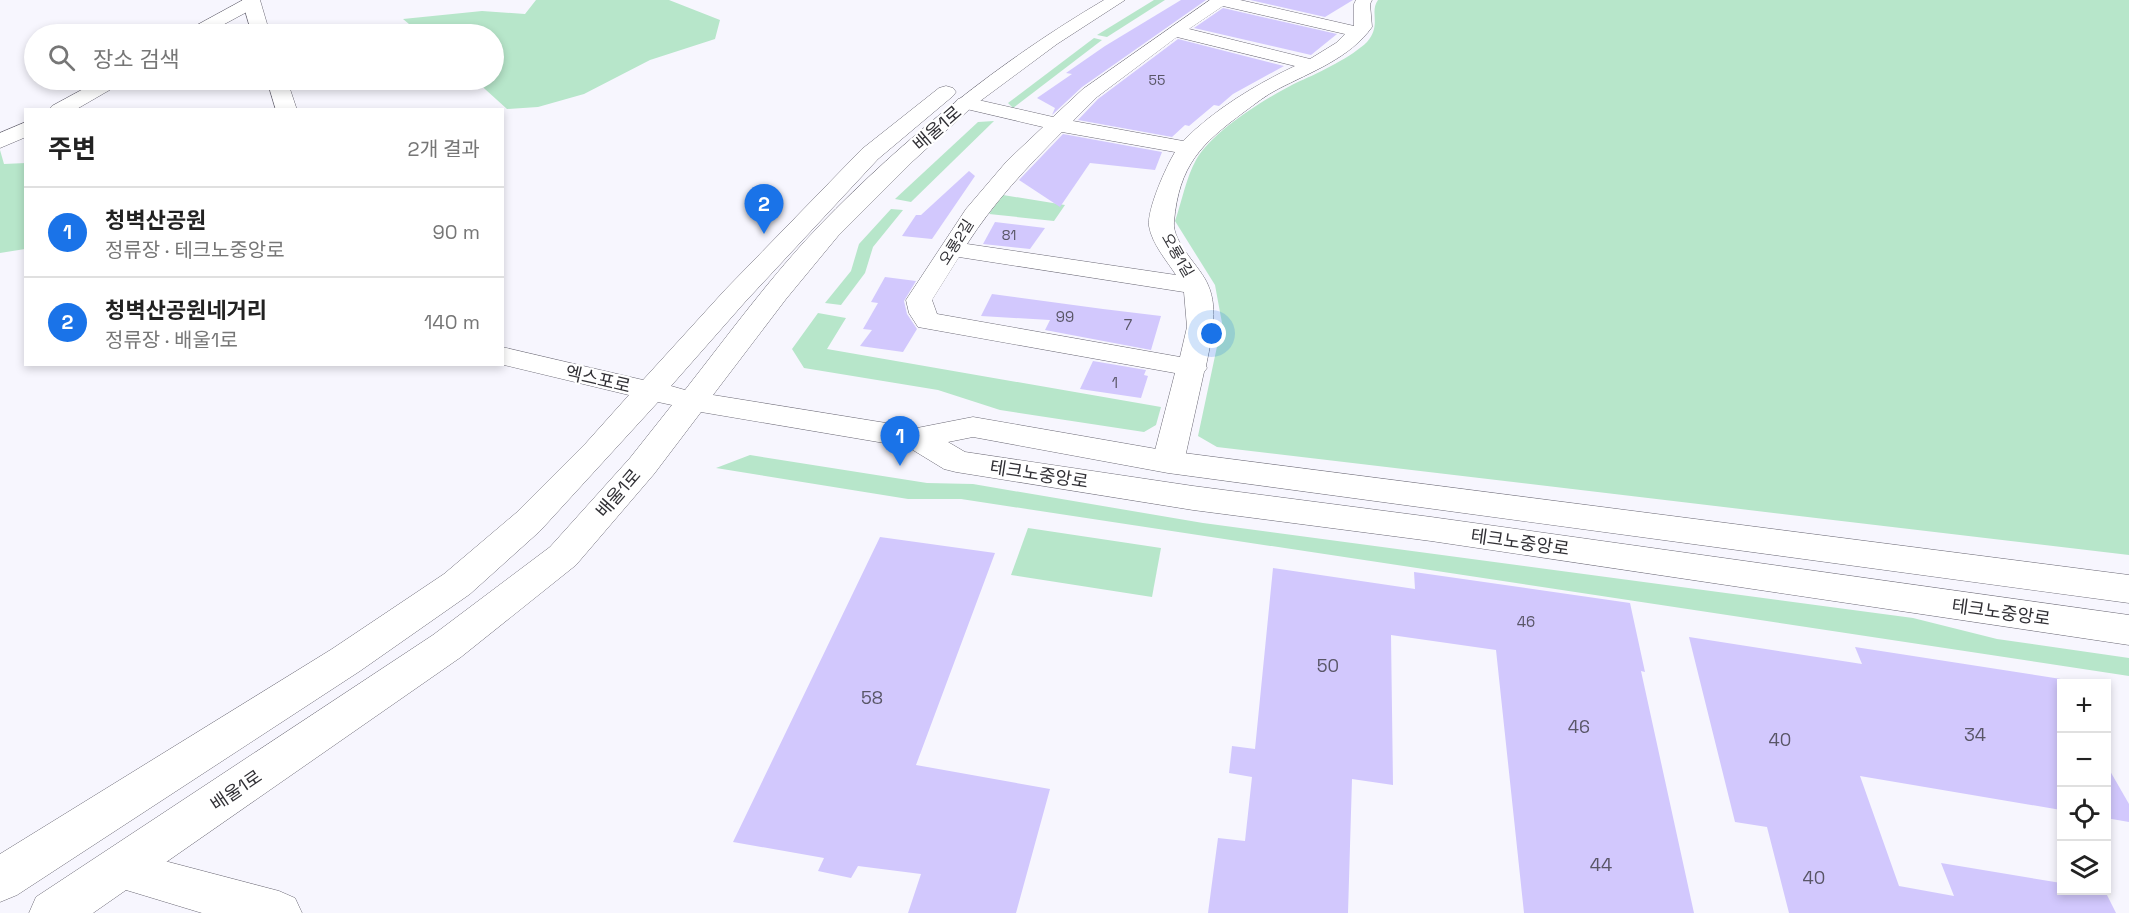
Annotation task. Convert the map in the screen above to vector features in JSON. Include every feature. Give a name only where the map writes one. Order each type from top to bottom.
[{"type":"main road","name":"배울1로","points":[[0,880],[346,660],[457,584],[528,522],[598,450],[735,296],[870,154],[939,97],[1018,40],[1085,0]]},
{"type":"main road","name":"배울1로","points":[[53,913],[447,646],[563,556],[642,466],[776,293],[829,231],[904,156],[965,103],[1050,40],[1116,0]]},
{"type":"main road","points":[[251,1],[258,24]]},
{"type":"main road","points":[[280,90],[286,108]]},
{"type":"main road","name":"엑스포로","points":[[504,356],[693,401]]},
{"type":"main road","name":"테크노중앙로","points":[[693,401],[917,438],[973,427],[1168,462],[2129,588]]},
{"type":"main road","name":"테크노중앙로","points":[[917,438],[957,461],[1193,498],[1443,531],[2129,630]]},
{"type":"street","points":[[1220,0],[1359,32],[1363,27],[1362,4],[1365,0]]},
{"type":"street","name":"오룡2길","points":[[1193,368],[928,321],[922,313],[919,300],[974,214],[1015,166],[1090,93],[1174,30],[1220,0]]},
{"type":"street","points":[[211,24],[251,1]]},
{"type":"street","points":[[1174,30],[1313,65]]},
{"type":"street","name":"오룡1길","points":[[1168,462],[1193,368],[1201,327],[1196,286],[1169,245],[1161,225],[1169,188],[1188,148],[1205,131],[1268,87],[1313,65],[1359,32]]},
{"type":"street","points":[[63,108],[95,90]]},
{"type":"street","points":[[965,103],[1059,125],[1188,148]]},
{"type":"street","points":[[0,142],[24,129]]},
{"type":"street","points":[[953,249],[1196,286]]},
{"type":"street","points":[[119,869],[279,913]]},
{"type":"green space","points":[[536,0],[669,0],[720,20],[715,39],[650,60],[584,94],[538,107],[507,109],[486,90],[504,90],[504,24],[409,24],[403,19],[482,11],[525,14]]},
{"type":"green space","points":[[1154,0],[1165,0],[1107,37],[1097,35]]},
{"type":"green space","points":[[1378,0],[2129,0],[2129,555],[1217,447],[1198,436],[1222,323],[1215,285],[1175,221],[1193,167],[1215,137],[1243,115],[1287,87],[1345,58],[1367,42],[1374,30]]},
{"type":"green space","points":[[1094,38],[1102,40],[1013,108],[1008,103]]},
{"type":"green space","points":[[994,121],[911,202],[895,199],[978,122]]},
{"type":"green space","points":[[0,150],[4,164],[24,163],[24,249],[0,253]]},
{"type":"green space","points":[[1003,195],[1065,205],[1054,221],[989,214]]},
{"type":"green space","points":[[891,209],[903,210],[873,247],[865,273],[841,305],[825,303],[851,271],[859,244]]},
{"type":"green space","points":[[818,313],[846,318],[827,349],[1161,407],[1156,425],[1144,432],[1000,410],[938,390],[804,368],[792,349]]},
{"type":"green space","points":[[750,455],[927,483],[973,484],[1203,523],[1913,618],[1997,639],[2129,658],[2129,676],[961,499],[908,499],[716,468]]},
{"type":"green space","points":[[1028,528],[1161,548],[1152,597],[1011,575]]},
{"type":"building","points":[[1181,0],[1206,0],[1082,87],[1052,115],[1055,108],[1037,98],[1072,74],[1066,73],[1105,46]]},
{"type":"building","points":[[1250,0],[1353,0],[1325,17]]},
{"type":"building","points":[[1223,8],[1337,34],[1311,55],[1194,28]]},
{"type":"building","points":[[1178,39],[1284,66],[1233,94],[1219,106],[1214,105],[1172,137],[1078,120],[1098,99]]},
{"type":"building","points":[[1063,134],[1162,152],[1155,170],[1090,163],[1060,207],[1019,180]]},
{"type":"building","points":[[969,171],[975,176],[932,239],[902,236],[916,215],[921,215]]},
{"type":"building","points":[[995,222],[1045,228],[1030,249],[983,244]]},
{"type":"building","points":[[885,277],[916,281],[904,301],[907,314],[917,329],[903,352],[860,346],[872,330],[863,329],[878,303],[871,302]]},
{"type":"building","points":[[992,294],[1161,316],[1151,350],[1045,330],[1050,320],[981,316]]},
{"type":"building","points":[[1093,361],[1146,370],[1144,375],[1148,376],[1141,398],[1080,389]]},
{"type":"building","points":[[880,537],[995,553],[916,765],[1050,789],[1016,913],[908,913],[921,874],[858,866],[851,878],[818,871],[824,858],[733,842]]},
{"type":"building","points":[[1273,568],[1415,589],[1414,572],[1630,603],[1645,672],[1641,671],[1694,913],[1524,913],[1496,650],[1391,635],[1393,785],[1352,779],[1348,913],[1208,913],[1218,838],[1245,841],[1252,777],[1229,773],[1232,746],[1255,749]]},
{"type":"building","points":[[1689,637],[1862,664],[1855,647],[2061,679],[2057,679],[2057,809],[1860,776],[1899,886],[1954,896],[1941,863],[2057,882],[2057,895],[2107,895],[2116,913],[1789,913],[1767,827],[1735,822]]},
{"type":"building","points":[[2111,773],[2129,804],[2129,822],[2111,819]]},
{"type":"place","name":"청벽산공원네거리","points":[[764,234]]},
{"type":"place","name":"청벽산공원","points":[[900,466]]}]
